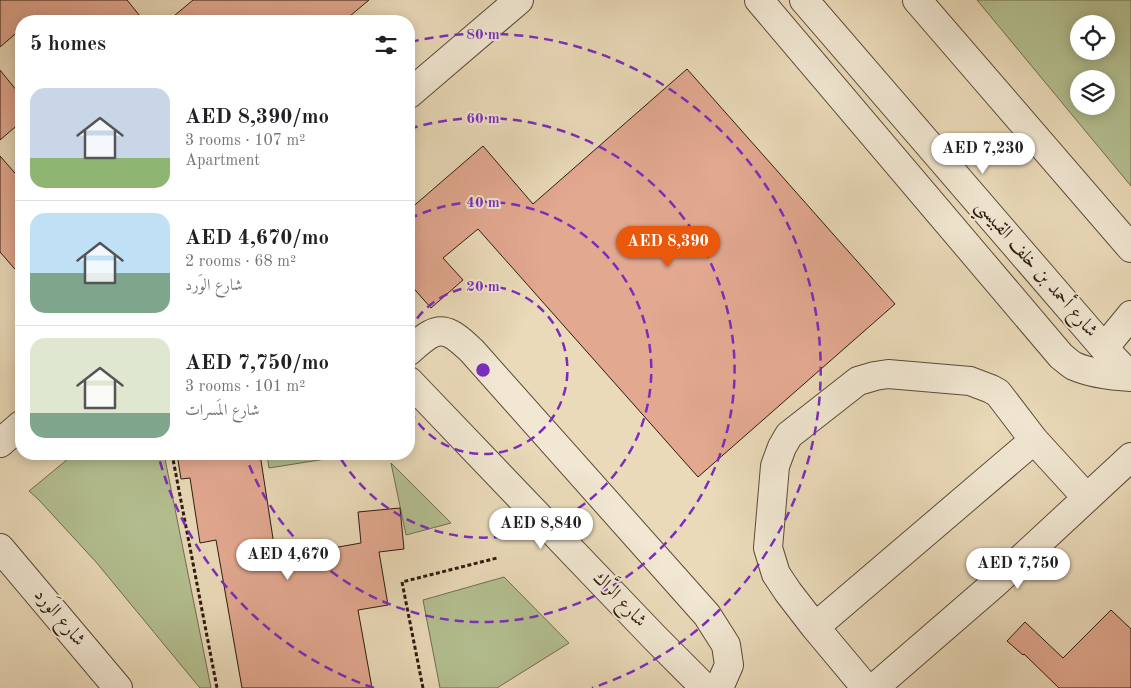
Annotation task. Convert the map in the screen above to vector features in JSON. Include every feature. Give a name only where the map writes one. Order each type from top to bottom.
[{"type":"street","points":[[759,0],[1061,356],[1073,366],[1104,375],[1131,377]]},
{"type":"street","name":"شارع أحمد بن خلف القبيسي","points":[[804,0],[1131,377]]},
{"type":"street","points":[[917,0],[1131,248]]},
{"type":"street","points":[[415,89],[516,1]]},
{"type":"street","points":[[1104,348],[1131,315]]},
{"type":"street","points":[[415,346],[431,333],[440,331],[454,335],[472,351],[707,615],[726,645],[729,665],[719,688]]},
{"type":"street","points":[[866,688],[788,592],[776,574],[768,548],[775,466],[782,446],[789,435],[858,381],[888,374],[970,381],[991,389],[998,394],[1034,440],[1087,498]]},
{"type":"street","name":"شارع الرَّاك","points":[[415,387],[705,688]]},
{"type":"street","points":[[0,443],[15,430]]},
{"type":"street","points":[[815,627],[1034,440]]},
{"type":"street","points":[[874,688],[993,585],[1131,457]]},
{"type":"street","name":"شارع الوَرد","points":[[0,548],[118,688]]},
{"type":"path","points":[[173,460],[217,688]]},
{"type":"path","points":[[423,688],[402,582],[497,558]]},
{"type":"green space","points":[[977,0],[1131,0],[1131,186],[1072,115],[1115,115],[1115,70],[1070,70],[1070,112]]},
{"type":"green space","points":[[67,460],[165,460],[211,688],[200,688],[96,562],[29,491]]},
{"type":"green space","points":[[268,460],[319,460],[269,468]]},
{"type":"green space","points":[[391,463],[451,523],[406,535]]},
{"type":"green space","points":[[504,577],[569,643],[497,688],[440,688],[423,600]]},
{"type":"building","points":[[0,0],[127,0],[139,15],[15,15],[15,34],[0,47]]},
{"type":"building","points":[[193,0],[369,0],[351,15],[175,15]]},
{"type":"building","points":[[687,69],[895,304],[698,477],[478,229],[443,258],[463,280],[431,308],[415,290],[415,205],[483,146],[533,204]]},
{"type":"building","points":[[0,70],[15,89],[15,127],[0,140]]},
{"type":"building","points":[[0,156],[15,173],[15,269],[0,252]]},
{"type":"building","points":[[178,460],[261,460],[276,558],[361,543],[358,512],[400,508],[404,549],[379,552],[388,605],[358,610],[372,688],[242,688],[216,540],[200,543],[190,478],[181,479]]},
{"type":"building","points":[[1111,610],[1131,629],[1131,688],[1059,688],[1024,654],[1007,641],[1025,622],[1063,658]]}]
